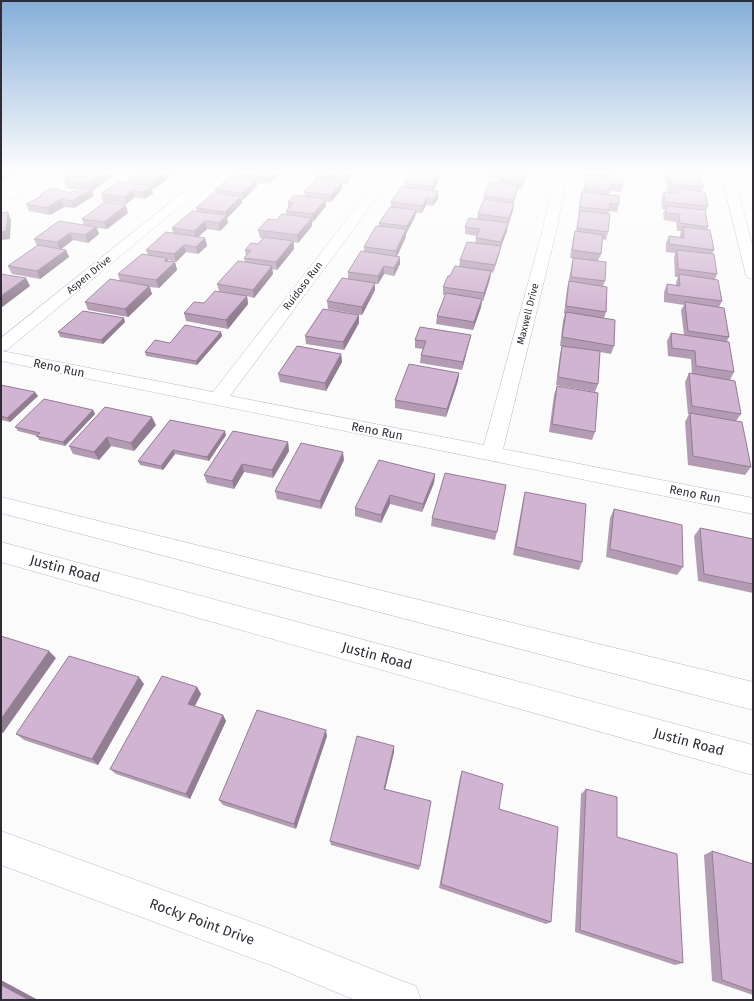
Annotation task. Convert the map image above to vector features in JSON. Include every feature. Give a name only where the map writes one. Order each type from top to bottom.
[{"type":"street","name":"Aspen Drive","points":[[1,346],[156,220]]},
{"type":"street","name":"Ruidoso Run","points":[[217,400],[354,220]]},
{"type":"street","name":"Maxwell Drive","points":[[492,454],[551,220]]},
{"type":"street","points":[[739,220],[753,275]]},
{"type":"street","name":"Reno Run","points":[[1,356],[753,506]]},
{"type":"street","points":[[1,505],[753,696]]},
{"type":"street","name":"Justin Road","points":[[1,552],[753,760]]},
{"type":"street","name":"Rocky Point Drive","points":[[1,848],[273,948],[402,1000]]},
{"type":"building","points":[[1,220],[7,220],[6,231],[1,232]]},
{"type":"building","points":[[87,220],[107,220],[104,222]]},
{"type":"building","points":[[182,220],[222,220],[219,223],[205,221],[194,231],[172,228]]},
{"type":"building","points":[[267,220],[310,220],[297,235],[258,230]]},
{"type":"building","points":[[381,220],[411,220],[407,226],[379,223]]},
{"type":"building","points":[[468,220],[508,223],[501,242],[476,238],[480,229],[465,227]]},
{"type":"building","points":[[578,220],[609,220],[608,232],[577,228]]},
{"type":"building","points":[[680,220],[707,220],[708,227],[680,223]]},
{"type":"building","points":[[59,221],[96,227],[85,235],[70,233],[57,242],[34,239]]},
{"type":"building","points":[[376,226],[406,229],[396,251],[364,247]]},
{"type":"building","points":[[683,227],[710,230],[714,250],[669,244],[669,236],[684,238]]},
{"type":"building","points":[[575,231],[603,235],[601,254],[572,250]]},
{"type":"building","points":[[166,232],[205,238],[196,247],[184,245],[174,254],[146,250]]},
{"type":"building","points":[[264,237],[293,241],[276,262],[244,258],[251,250],[245,250],[251,243],[258,244]]},
{"type":"building","points":[[467,242],[501,246],[495,265],[460,260]]},
{"type":"building","points":[[38,245],[66,250],[37,271],[8,266]]},
{"type":"building","points":[[677,250],[714,254],[717,274],[678,269]]},
{"type":"building","points":[[361,251],[400,257],[394,268],[384,266],[378,276],[348,272]]},
{"type":"building","points":[[142,254],[167,258],[164,261],[175,262],[156,280],[118,274]]},
{"type":"building","points":[[573,258],[606,262],[605,281],[571,277]]},
{"type":"building","points":[[238,261],[272,266],[253,290],[217,284]]},
{"type":"building","points":[[455,266],[491,271],[484,293],[443,287]]},
{"type":"building","points":[[1,274],[26,278],[1,296]]},
{"type":"building","points":[[679,274],[718,280],[722,301],[667,294],[667,284],[680,286]]},
{"type":"building","points":[[342,278],[375,283],[362,307],[327,301]]},
{"type":"building","points":[[110,279],[149,286],[125,309],[85,302]]},
{"type":"building","points":[[569,281],[607,287],[606,312],[566,306]]},
{"type":"building","points":[[215,291],[247,296],[226,320],[184,313],[194,302],[204,303]]},
{"type":"building","points":[[446,293],[482,299],[474,322],[437,316]]},
{"type":"building","points":[[685,302],[724,308],[729,337],[688,331]]},
{"type":"building","points":[[323,309],[359,315],[343,342],[305,336]]},
{"type":"building","points":[[83,311],[124,318],[101,340],[58,332]]},
{"type":"building","points":[[566,312],[615,320],[614,346],[562,337]]},
{"type":"building","points":[[185,325],[221,332],[196,361],[145,352],[155,340],[170,343]]},
{"type":"building","points":[[420,327],[471,335],[463,362],[421,355],[426,341],[415,340]]},
{"type":"building","points":[[671,333],[729,342],[734,372],[696,366],[695,351],[672,348]]},
{"type":"building","points":[[297,346],[341,354],[325,383],[278,374]]},
{"type":"building","points":[[562,346],[600,351],[598,384],[558,377]]},
{"type":"building","points":[[409,364],[459,373],[447,409],[395,400]]},
{"type":"building","points":[[689,373],[735,381],[741,414],[692,406]]},
{"type":"building","points":[[1,385],[35,392],[7,418],[1,416]]},
{"type":"building","points":[[557,386],[598,393],[595,432],[552,424]]},
{"type":"building","points":[[44,399],[93,410],[63,442],[36,436],[40,433],[15,427]]},
{"type":"building","points":[[105,407],[152,417],[131,443],[107,437],[94,452],[69,446]]},
{"type":"building","points":[[690,413],[742,422],[751,467],[693,456]]},
{"type":"building","points":[[170,420],[225,431],[207,457],[173,450],[161,466],[138,461]]},
{"type":"building","points":[[233,431],[288,442],[272,470],[242,464],[232,481],[204,475]]},
{"type":"building","points":[[301,443],[343,452],[320,501],[275,491]]},
{"type":"building","points":[[379,460],[435,474],[423,504],[390,495],[381,515],[355,508]]},
{"type":"building","points":[[445,473],[506,485],[497,532],[432,518]]},
{"type":"building","points":[[525,492],[586,504],[582,562],[516,547]]},
{"type":"building","points":[[614,509],[682,525],[683,567],[610,549]]},
{"type":"building","points":[[700,528],[753,539],[753,584],[704,574]]},
{"type":"building","points":[[1,636],[49,651],[1,719]]},
{"type":"building","points":[[69,656],[139,677],[92,759],[16,734]]},
{"type":"building","points":[[162,676],[197,687],[188,704],[223,715],[186,794],[110,769]]},
{"type":"building","points":[[257,710],[326,730],[294,824],[219,800]]},
{"type":"building","points":[[357,736],[394,746],[384,789],[431,801],[420,866],[330,841]]},
{"type":"building","points":[[462,771],[503,784],[499,809],[558,827],[551,922],[441,884]]},
{"type":"building","points":[[586,789],[617,797],[617,837],[677,854],[683,963],[580,930]]},
{"type":"building","points":[[712,851],[753,864],[753,991],[722,980]]},
{"type":"building","points":[[1,985],[29,1000],[1,1000]]}]
